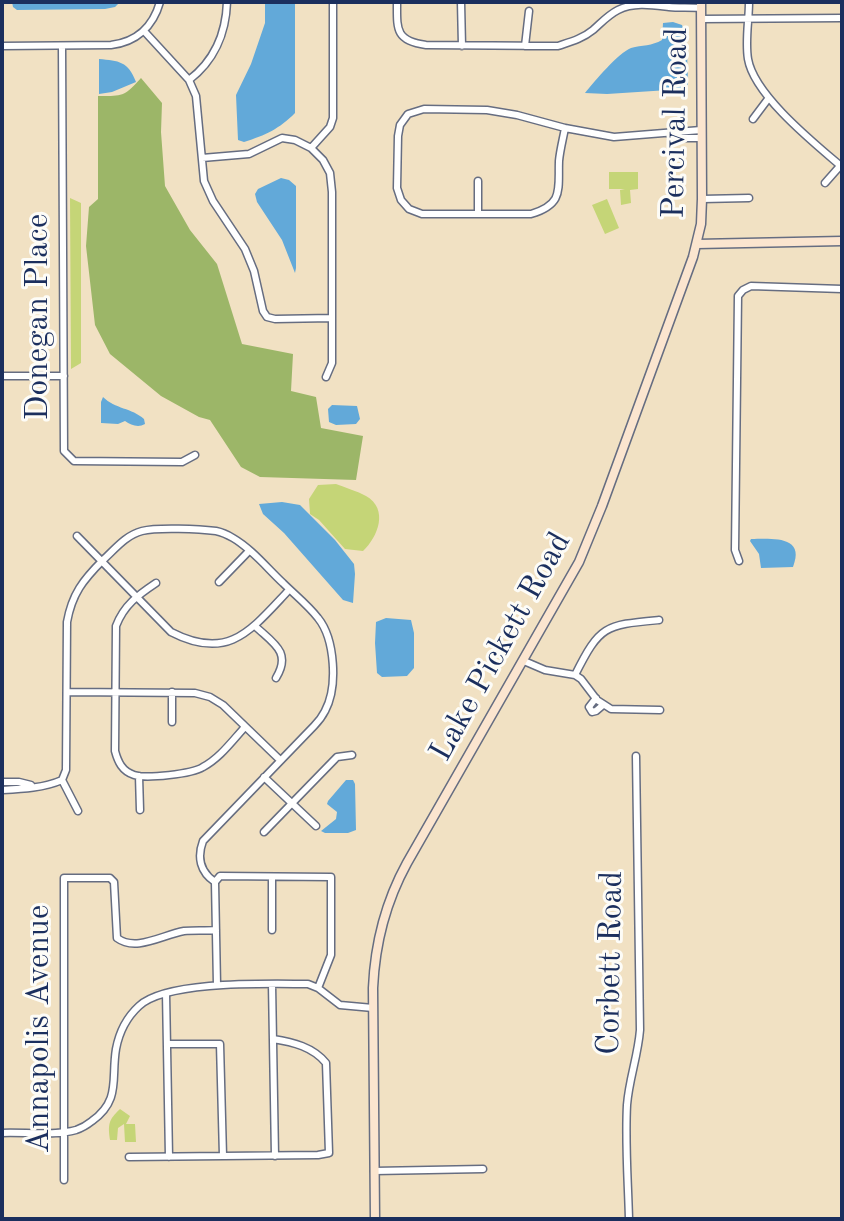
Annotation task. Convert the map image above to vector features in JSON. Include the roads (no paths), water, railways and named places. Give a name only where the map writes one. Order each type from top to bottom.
[{"type":"main road","name":"Percival Road","points":[[697,244],[702,199],[701,5]]},
{"type":"main road","points":[[697,244],[842,241]]},
{"type":"main road","name":"Lake Pickett Road","points":[[375,1219],[373,1008],[375,954],[381,924],[414,850],[570,580],[592,533],[697,244]]},
{"type":"street","points":[[2,46],[124,44],[144,31],[160,2]]},
{"type":"street","points":[[189,80],[202,70],[224,32],[227,2]]},
{"type":"street","points":[[311,148],[330,127],[333,118],[333,2]]},
{"type":"street","points":[[397,2],[397,25],[401,35],[411,43],[462,46],[558,46],[575,41],[620,9],[657,3],[670,7],[701,5]]},
{"type":"street","points":[[461,2],[462,46]]},
{"type":"street","points":[[749,2],[748,58],[752,74],[768,99],[841,166],[825,183]]},
{"type":"street","points":[[525,46],[529,11]]},
{"type":"street","points":[[701,19],[842,18]]},
{"type":"street","points":[[144,31],[189,80],[196,96],[204,181],[213,201],[245,249],[254,271],[263,311],[267,317],[275,319],[332,318]]},
{"type":"street","name":"Donegan Place","points":[[62,46],[64,451],[74,461],[182,462],[195,455]]},
{"type":"street","points":[[753,119],[768,99]]},
{"type":"street","points":[[565,128],[559,160],[559,188],[556,200],[546,209],[531,214],[422,214],[409,209],[401,200],[397,188],[400,125],[408,114],[424,109],[487,110],[614,137],[667,134],[682,138],[701,134]]},
{"type":"street","points":[[202,158],[249,154],[282,138],[311,148],[323,160],[330,173],[332,192],[332,363],[326,377]]},
{"type":"street","points":[[478,181],[478,213]]},
{"type":"street","points":[[702,199],[749,198]]},
{"type":"street","points":[[739,561],[735,550],[738,296],[751,286],[842,289]]},
{"type":"street","points":[[2,376],[64,376]]},
{"type":"street","points":[[2,790],[50,785],[62,780],[66,770],[67,622],[70,605],[78,589],[125,539],[142,531],[218,531],[235,539],[249,551],[317,617],[327,632],[332,658],[332,685],[325,712],[314,726],[203,841],[199,852],[202,869],[215,882]]},
{"type":"street","points":[[77,536],[171,632],[188,641],[204,645],[227,643],[255,626],[289,590]]},
{"type":"street","points":[[219,582],[249,551]]},
{"type":"street","points":[[156,583],[122,612],[116,626],[115,751],[118,762],[135,776],[189,773],[213,761],[245,727]]},
{"type":"street","points":[[575,675],[595,638],[609,628],[625,623],[659,620]]},
{"type":"street","points":[[255,626],[277,647],[283,658],[283,668],[276,678]]},
{"type":"street","points":[[524,661],[545,670],[575,675],[603,705],[614,709],[660,710]]},
{"type":"street","points":[[68,692],[172,692],[210,697],[223,705],[280,760]]},
{"type":"street","points":[[172,692],[172,722]]},
{"type":"street","points":[[596,698],[590,704],[590,710],[596,711],[603,705]]},
{"type":"street","points":[[264,832],[337,757],[352,755]]},
{"type":"street","name":"Corbett Road","points":[[629,1219],[627,1106],[640,1030],[636,756]]},
{"type":"street","points":[[139,776],[140,810]]},
{"type":"street","points":[[264,777],[316,826]]},
{"type":"street","points":[[62,780],[78,811]]},
{"type":"street","points":[[2,782],[35,786]]},
{"type":"street","points":[[217,985],[215,882],[220,876],[331,877],[331,955],[318,988]]},
{"type":"street","points":[[272,877],[272,930]]},
{"type":"street","name":"Annapolis Avenue","points":[[64,1180],[64,878],[110,878],[114,882],[117,938],[131,945],[184,931],[216,930]]},
{"type":"street","points":[[272,984],[275,1156]]},
{"type":"street","points":[[2,1133],[77,1130],[101,1115],[114,1092],[116,1051],[127,1020],[140,1005],[166,993],[217,985],[308,984],[340,1005],[373,1008]]},
{"type":"street","points":[[166,993],[169,1157]]},
{"type":"street","points":[[129,1157],[329,1153],[326,1063],[309,1049],[273,1039]]},
{"type":"street","points":[[167,1044],[220,1044],[223,1156]]},
{"type":"street","points":[[374,1171],[483,1169]]},
{"type":"water","points":[[12,2],[120,2],[115,7],[105,9],[17,10]]},
{"type":"water","points":[[265,2],[295,2],[295,113],[272,131],[244,142],[238,140],[236,95],[265,23]]},
{"type":"water","points":[[663,23],[682,25],[686,37],[688,84],[684,89],[585,93],[620,55],[631,48],[662,40]]},
{"type":"water","points":[[99,59],[122,63],[136,82],[99,94]]},
{"type":"water","points":[[281,178],[296,186],[295,273],[282,240],[255,194],[258,189]]},
{"type":"water","points":[[103,397],[139,415],[145,424],[135,426],[125,421],[118,424],[101,423]]},
{"type":"water","points":[[332,405],[357,406],[360,419],[356,424],[336,425],[329,422],[328,409]]},
{"type":"water","points":[[282,502],[300,505],[354,564],[353,603],[343,600],[284,533],[263,514],[259,504]]},
{"type":"water","points":[[751,539],[777,539],[791,544],[796,557],[793,567],[761,568],[759,554]]},
{"type":"water","points":[[386,618],[411,620],[414,668],[407,676],[382,677],[377,673],[376,622]]},
{"type":"water","points":[[346,780],[353,780],[355,784],[356,830],[325,833],[321,831],[336,819],[337,812],[327,804],[328,801]]}]
